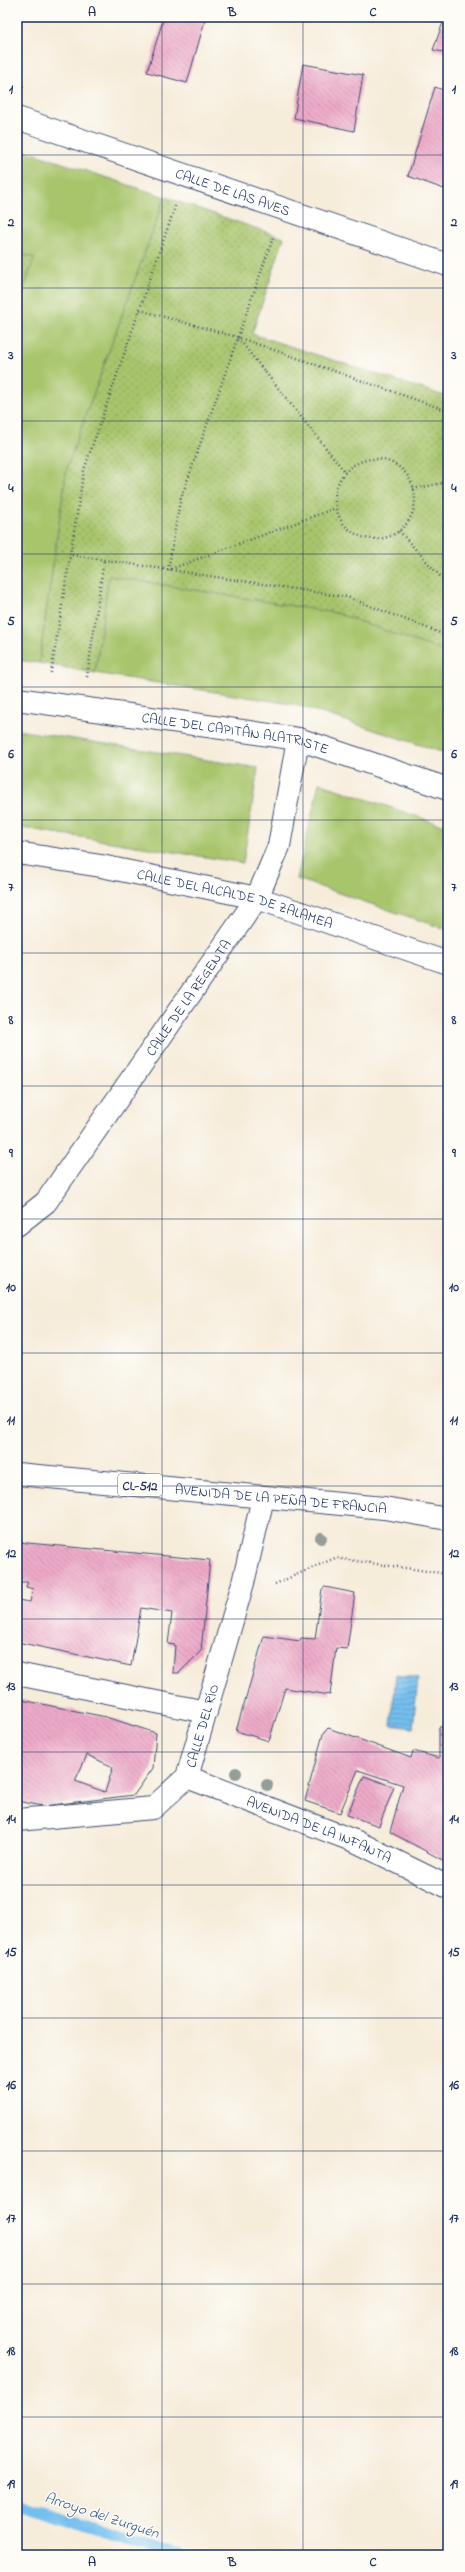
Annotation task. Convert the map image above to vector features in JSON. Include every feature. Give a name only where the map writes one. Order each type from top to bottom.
[{"type":"street","name":"CALLE DE LAS AVES","points":[[17,118],[448,266]]},
{"type":"street","name":"CALLE DEL CAPITÁN ALATRISTE","points":[[17,699],[298,739],[448,789]]},
{"type":"street","name":"CALLE DE LA REGENTA","points":[[17,1225],[46,1202],[257,898],[279,846],[298,739]]},
{"type":"street","name":"CALLE DEL ALCALDE DE ZALAMEA","points":[[17,853],[101,866],[257,898],[448,963]]},
{"type":"street","name":"AVENIDA DE LA PEÑA DE FRANCIA","points":[[17,1474],[262,1498],[384,1508],[448,1519]]},
{"type":"street","name":"CALLE DEL RÍO","points":[[17,1820],[153,1808],[187,1777],[238,1602],[262,1498]]},
{"type":"street","points":[[17,1674],[206,1712]]},
{"type":"street","name":"AVENIDA DE LA INFANTA","points":[[187,1777],[357,1842],[448,1887]]},
{"type":"path","points":[[46,703],[72,555],[84,470],[186,176]]},
{"type":"path","points":[[168,570],[180,501],[237,337],[284,209]]},
{"type":"path","points":[[17,266],[20,267],[17,275]]},
{"type":"path","points":[[140,310],[237,337],[448,411]]},
{"type":"path","points":[[237,337],[345,472]]},
{"type":"path","points":[[376,458],[393,463],[406,474],[413,489],[414,505],[409,520],[399,531],[384,538],[369,538],[354,533],[343,523],[336,508],[335,496],[338,483],[345,472],[358,462],[376,458]]},
{"type":"path","points":[[413,489],[448,482]]},
{"type":"path","points":[[168,570],[336,508]]},
{"type":"path","points":[[399,531],[448,585]]},
{"type":"path","points":[[72,555],[347,597],[448,636]]},
{"type":"path","points":[[82,708],[104,560]]},
{"type":"path","points":[[238,1602],[335,1558],[448,1574]]},
{"type":"green space","points":[[17,148],[165,197],[67,467],[39,663],[17,660],[17,310],[34,258],[17,252]]},
{"type":"green space","points":[[165,197],[284,238],[252,334],[448,397],[448,653],[336,613],[109,576],[95,673],[39,663],[67,467]]},
{"type":"green space","points":[[17,252],[34,258],[17,310]]},
{"type":"green space","points":[[109,576],[336,613],[448,653],[448,754],[297,705],[95,673]]},
{"type":"green space","points":[[17,730],[258,768],[243,863],[17,827]]},
{"type":"green space","points":[[319,783],[448,827],[448,930],[297,879]]},
{"type":"water","points":[[396,1675],[418,1678],[413,1728],[391,1725]]},
{"type":"building","points":[[164,17],[206,17],[187,83],[147,72]]},
{"type":"building","points":[[445,17],[448,17],[448,53],[433,50]]},
{"type":"building","points":[[303,64],[363,75],[354,131],[294,118]]},
{"type":"building","points":[[435,87],[448,92],[448,175],[444,189],[408,176]]},
{"type":"building","points":[[17,1542],[210,1560],[201,1651],[179,1673],[173,1673],[175,1645],[168,1644],[172,1613],[141,1608],[131,1666],[17,1642],[17,1600],[30,1602],[33,1589],[26,1587],[28,1582],[20,1582],[17,1599]]},
{"type":"building","points":[[325,1587],[355,1593],[347,1649],[336,1648],[330,1695],[285,1688],[269,1741],[236,1731],[264,1636],[300,1641],[301,1638],[315,1639],[322,1589]]},
{"type":"building","points":[[447,1664],[448,1704],[445,1704]]},
{"type":"building","points":[[17,1699],[106,1717],[156,1733],[153,1768],[134,1795],[43,1806],[17,1801]],"holes":[[[87,1755],[113,1767],[105,1792],[75,1781]]]},
{"type":"building","points":[[439,1727],[448,1727],[448,1863],[390,1832],[403,1785],[358,1770],[340,1813],[305,1801],[323,1734],[328,1728],[411,1758],[413,1751],[439,1758]]},
{"type":"building","points":[[364,1776],[394,1787],[379,1826],[347,1815]]},
{"type":"waterway","name":"Arroyo del Zurguén","points":[[17,2504],[179,2555]]}]
